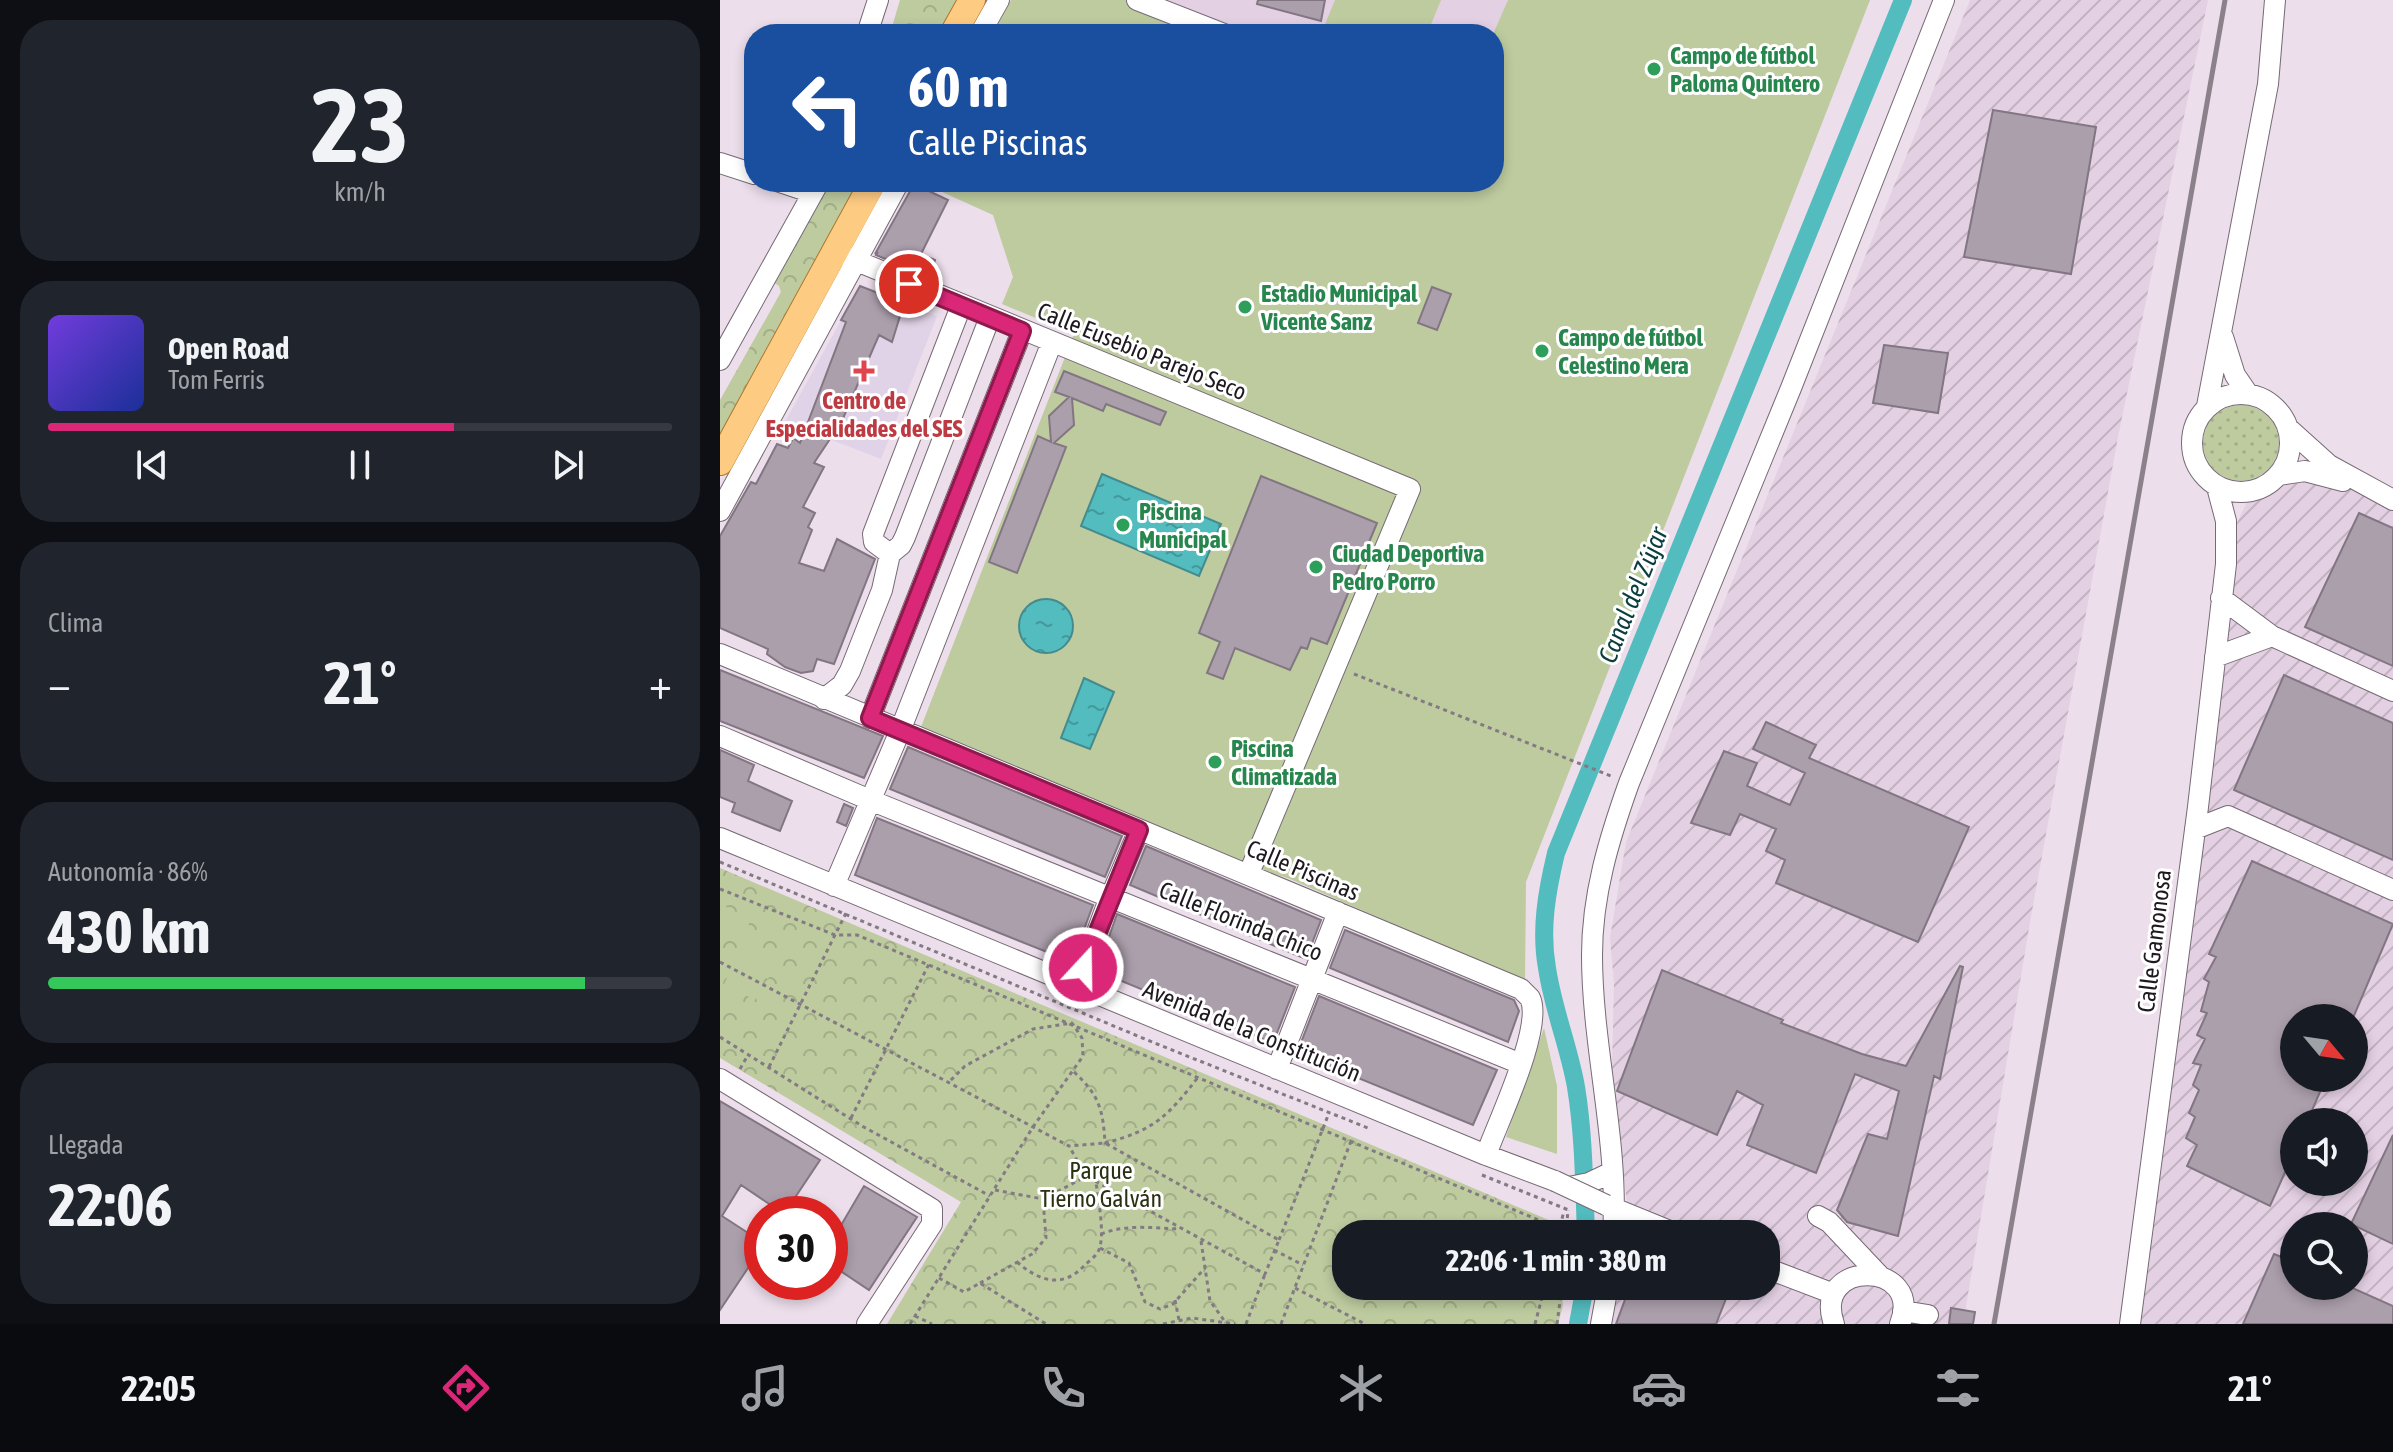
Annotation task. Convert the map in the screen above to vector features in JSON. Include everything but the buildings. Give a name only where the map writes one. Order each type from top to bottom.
[{"type":"main road","points":[[959,24],[972,0]]},
{"type":"main road","points":[[720,462],[845,257],[869,192]]},
{"type":"street","points":[[870,24],[878,0]]},
{"type":"street","points":[[986,24],[999,0]]},
{"type":"street","points":[[1137,0],[1198,24]]},
{"type":"street","points":[[1612,1220],[1592,956],[1597,891],[1609,840],[1629,783],[1797,374],[1944,0]]},
{"type":"street","points":[[2275,0],[2268,84],[2222,334],[2207,406],[2192,433],[2192,449],[2204,477],[2230,492],[2258,490],[2279,475],[2305,471],[2370,489]]},
{"type":"street","points":[[720,163],[744,171]]},
{"type":"street","points":[[720,360],[813,192]]},
{"type":"street","points":[[720,511],[845,257],[892,192]]},
{"type":"street","name":"Calle Eusebio Parejo Seco","points":[[845,257],[1410,489],[1336,666]]},
{"type":"street","points":[[890,554],[874,542],[873,534],[961,306]]},
{"type":"street","points":[[824,699],[842,685],[850,671],[882,590],[890,554],[905,537],[990,317]]},
{"type":"street","points":[[870,718],[1022,331]]},
{"type":"street","points":[[2222,334],[2235,375],[2248,394]]},
{"type":"street","points":[[834,886],[900,731],[1052,342]]},
{"type":"street","points":[[2207,406],[2234,394],[2248,394],[2274,405],[2289,429],[2314,455],[2393,500]]},
{"type":"street","points":[[2279,475],[2290,453],[2289,429]]},
{"type":"street","name":"Calle Gamonosa","points":[[2130,1324],[2195,829],[2226,564],[2226,521],[2217,487]]},
{"type":"street","name":"Calle Gamonosa","points":[[2226,564],[2242,512],[2258,490]]},
{"type":"street","points":[[2221,598],[2272,636],[2393,691]]},
{"type":"street","points":[[2215,657],[2272,636]]},
{"type":"street","name":"Calle Piscinas","points":[[720,654],[1521,989],[1530,998],[1533,1015],[1531,1037],[1482,1164]]},
{"type":"street","points":[[1252,866],[1336,666]]},
{"type":"street","name":"Calle Florinda Chico","points":[[720,736],[1521,1064]]},
{"type":"street","points":[[2199,793],[2228,816],[2393,890]]},
{"type":"street","points":[[2195,829],[2228,816]]},
{"type":"street","points":[[1077,987],[1139,830]]},
{"type":"street","name":"Avenida de la Constitución","points":[[720,838],[1277,1069],[1333,1103],[1482,1164],[1609,1193],[1634,1220]]},
{"type":"street","points":[[1277,1069],[1338,912]]},
{"type":"street","points":[[720,1079],[932,1209],[932,1224],[867,1324]]},
{"type":"street","points":[[1854,1276],[1852,1256],[1825,1228],[1818,1216],[1829,1222],[1880,1276],[1892,1283],[1900,1294],[1902,1318],[1928,1315]]},
{"type":"street","points":[[1780,1273],[1834,1294]]},
{"type":"street","points":[[1834,1324],[1831,1307],[1834,1294],[1843,1283],[1867,1273],[1880,1276]]},
{"type":"street","points":[[1601,1324],[1605,1300]]},
{"type":"path","points":[[1336,666],[1603,772]]},
{"type":"path","points":[[720,862],[1157,1044],[1333,1103],[1376,1131]]},
{"type":"path","points":[[721,891],[835,935],[857,935],[929,964],[1199,1076],[1532,1220]]},
{"type":"path","points":[[768,1068],[854,895]]},
{"type":"path","points":[[720,962],[1069,1146],[1105,1143],[1149,1128],[1172,1110],[1199,1076]]},
{"type":"path","points":[[850,1119],[929,964]]},
{"type":"path","points":[[910,1324],[1033,1127],[1083,1056],[1082,1038],[1072,1023]]},
{"type":"path","points":[[949,1082],[965,1066],[1033,1029],[1072,1023]]},
{"type":"path","points":[[720,1037],[850,1119],[990,1196]]},
{"type":"path","points":[[1074,1072],[1090,1087],[1099,1104],[1105,1143]]},
{"type":"path","points":[[1246,1324],[1333,1103]]},
{"type":"path","points":[[1281,1324],[1351,1141]]},
{"type":"path","points":[[1105,1143],[1279,1240]]},
{"type":"path","points":[[1069,1146],[1086,1176],[1265,1274]]},
{"type":"path","points":[[1482,1164],[1568,1210],[1567,1220]]},
{"type":"path","points":[[994,1189],[1043,1199],[1086,1176]]},
{"type":"path","points":[[1017,1262],[1032,1275],[1056,1281],[1076,1275],[1099,1247],[1101,1234],[1096,1182]]},
{"type":"path","points":[[1562,1220],[1565,1185]]},
{"type":"path","points":[[939,1278],[964,1292],[1032,1254],[1046,1238],[1043,1199]]},
{"type":"path","points":[[1101,1234],[1138,1227],[1184,1229]]},
{"type":"path","points":[[1200,1238],[1210,1301],[1226,1323]]},
{"type":"path","points":[[1099,1247],[1129,1263],[1145,1302],[1160,1309],[1173,1304],[1205,1268]]},
{"type":"path","points":[[1274,1250],[1304,1265]]},
{"type":"path","points":[[980,1283],[1046,1324]]},
{"type":"path","points":[[1295,1288],[1365,1324]]},
{"type":"path","points":[[1175,1300],[1180,1320]]},
{"type":"path","points":[[1535,1324],[1541,1300]]},
{"type":"path","points":[[1557,1324],[1560,1300]]},
{"type":"path","points":[[915,1316],[932,1324]]},
{"type":"path","points":[[1163,1324],[1192,1318],[1235,1324]]},
{"type":"shaded area","points":[[1137,0],[1508,0],[1497,24],[1198,24]]},
{"type":"shaded area","points":[[1970,0],[2208,0],[2118,437],[2030,922],[1963,1324],[1605,1324],[1609,1300],[1780,1300],[1780,1220],[1624,1220],[1627,1201],[1614,1110],[1614,983],[1610,938],[1626,842]]},
{"type":"shaded area","name":"Centro de Especialidades del SES","points":[[860,286],[937,316],[881,459],[785,422]]},
{"type":"shaded area","points":[[2305,471],[2393,500],[2393,1324],[2130,1324],[2226,564],[2236,525],[2247,502],[2279,475]]},
{"type":"green space","points":[[900,0],[972,0],[959,24],[893,24]]},
{"type":"green space","points":[[1011,0],[1137,0],[1198,24],[998,24]]},
{"type":"green space","points":[[1335,0],[1441,0],[1431,24],[1325,24]]},
{"type":"green space","name":"Ciudad Deportiva Pedro Porro","points":[[1508,0],[1870,0],[1526,882],[1525,981],[1290,879],[1252,866],[921,727],[1074,334],[1002,304],[1013,277],[993,215],[942,192],[1504,192],[1504,24],[1497,24]]},
{"type":"green space","points":[[819,192],[868,192],[720,462],[720,400],[781,292],[773,282]]},
{"type":"green space","points":[[2241,405],[2255,408],[2268,416],[2276,429],[2279,443],[2276,457],[2268,470],[2255,478],[2241,481],[2227,478],[2214,470],[2206,457],[2203,443],[2206,429],[2214,416],[2227,408]]},
{"type":"green space","name":"Parque Tierno Galván","points":[[720,868],[1549,1220],[1332,1220],[1332,1300],[1562,1300],[1558,1324],[887,1324],[961,1202],[720,1058]]},
{"type":"green space","points":[[721,904],[751,920],[742,937],[720,925]]},
{"type":"green space","points":[[743,954],[773,970],[768,979],[738,963]]},
{"type":"green space","points":[[729,974],[759,991],[755,1000],[724,984]]},
{"type":"green space","points":[[1544,1028],[1557,1086],[1557,1154],[1506,1137]]},
{"type":"water","points":[[1102,474],[1221,524],[1199,576],[1081,526]]},
{"type":"water","points":[[1046,599],[1065,607],[1073,626],[1065,645],[1046,653],[1027,645],[1019,626],[1027,607]]},
{"type":"water","points":[[1084,678],[1114,692],[1090,749],[1061,738]]},
{"type":"waterway","name":"Canal del Zújar","points":[[1585,1220],[1576,1087],[1545,953],[1546,910],[1556,853],[1903,0]]},
{"type":"waterway","name":"Canal del Zújar","points":[[1578,1324],[1582,1300]]},
{"type":"railway","points":[[1994,1324],[2225,0]]},
{"type":"place","name":"Campo de fútbol Paloma Quintero","points":[[1654,69]]},
{"type":"place","name":"Estadio Municipal Vicente Sanz","points":[[1245,307]]},
{"type":"place","name":"Campo de fútbol Celestino Mera","points":[[1542,351]]},
{"type":"place","name":"Centro de Especialidades del SES","points":[[864,371]]},
{"type":"place","name":"Piscina Municipal","points":[[1123,525]]},
{"type":"place","name":"Ciudad Deportiva Pedro Porro","points":[[1316,567]]},
{"type":"place","name":"Piscina Climatizada","points":[[1215,762]]},
{"type":"route","points":[[909,284],[1022,331],[870,718],[1139,830],[1083,968]]}]
